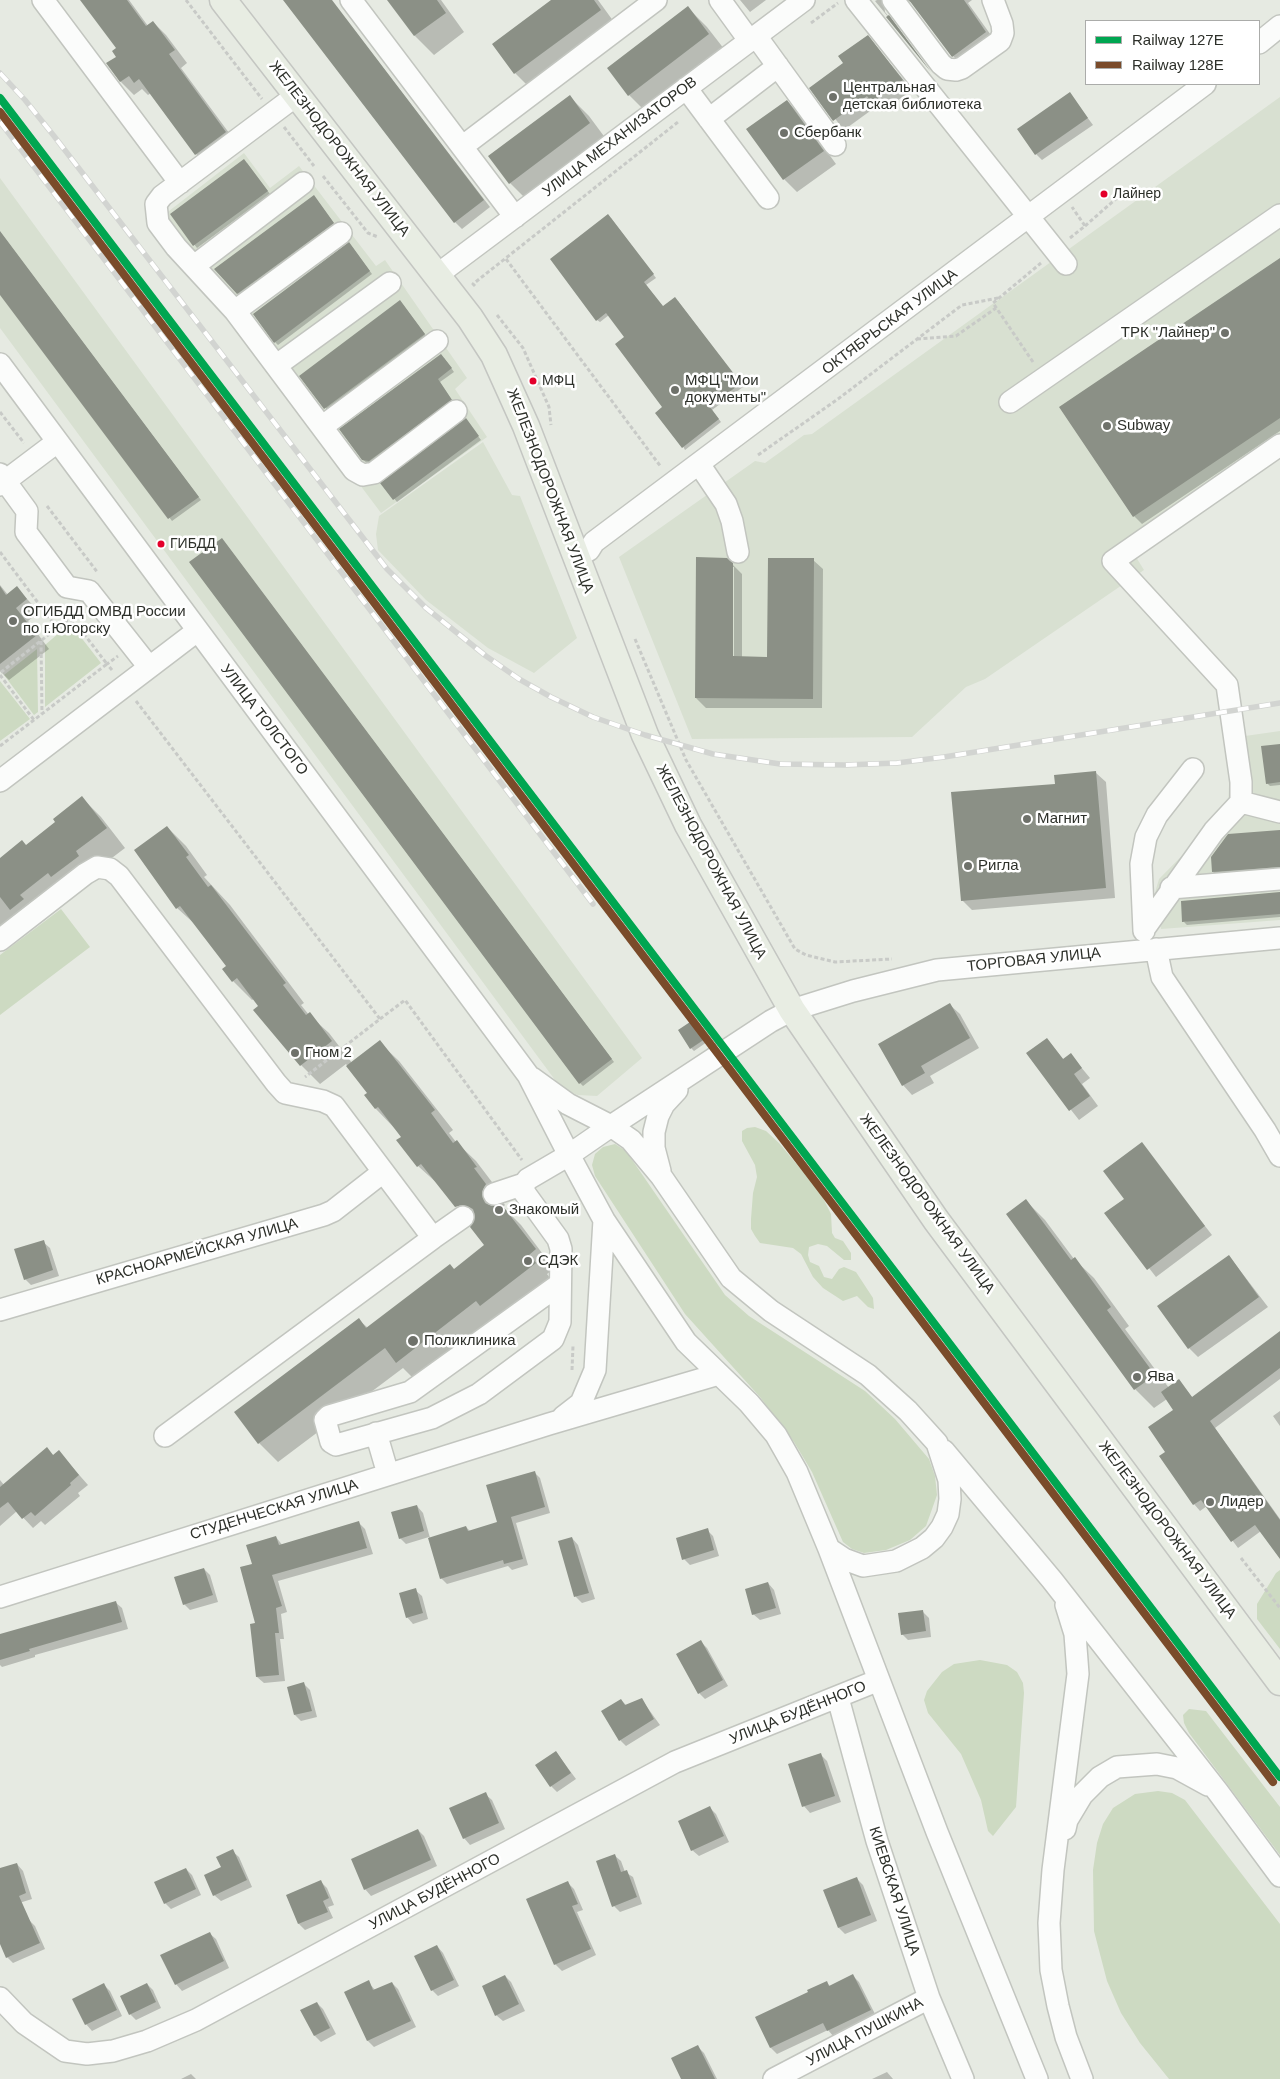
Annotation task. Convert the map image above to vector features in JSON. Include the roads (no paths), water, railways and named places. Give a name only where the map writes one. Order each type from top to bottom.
[{"type":"main road","name":"ЖЕЛЕЗНОДОРОЖНАЯ УЛИЦА","points":[[223,0],[483,336],[502,371],[526,426],[575,558],[645,735],[725,893],[792,1010],[936,1220],[1280,1682]]},
{"type":"street","points":[[43,0],[180,183]]},
{"type":"street","points":[[351,0],[515,216]]},
{"type":"street","points":[[463,146],[656,0]]},
{"type":"street","points":[[720,0],[778,66],[835,145]]},
{"type":"street","name":"УЛИЦА МЕХАНИЗАТОРОВ","points":[[437,275],[804,0]]},
{"type":"street","points":[[856,0],[1061,257]]},
{"type":"street","points":[[893,0],[941,64],[947,69],[956,70],[962,68],[1000,41],[1003,33],[1002,24],[993,0]]},
{"type":"street","points":[[1260,42],[1280,26]]},
{"type":"street","points":[[709,119],[778,66]]},
{"type":"street","name":"ОКТЯБРЬСКАЯ УЛИЦА","points":[[575,558],[589,550],[594,542],[1204,85]]},
{"type":"street","points":[[686,88],[768,198]]},
{"type":"street","points":[[297,95],[162,196],[156,204],[156,213],[164,233],[236,311],[323,426],[346,462],[354,470],[363,475],[374,473],[456,411]]},
{"type":"street","points":[[194,266],[303,184]]},
{"type":"street","points":[[1010,402],[1280,215]]},
{"type":"street","points":[[236,311],[341,233]]},
{"type":"street","points":[[277,365],[390,283]]},
{"type":"street","points":[[323,426],[437,341]]},
{"type":"street","name":"УЛИЦА ТОЛСТОГО","points":[[0,364],[528,1075]]},
{"type":"street","points":[[57,442],[2,480],[26,511],[26,532],[67,587],[89,591],[149,667]]},
{"type":"street","points":[[1148,942],[1171,888],[1214,830],[1241,802],[1241,782],[1227,685],[1113,561],[1280,445]]},
{"type":"street","points":[[700,464],[726,504],[732,521],[738,552]]},
{"type":"street","points":[[0,781],[198,631]]},
{"type":"street","points":[[1193,769],[1157,815],[1146,837],[1141,864],[1148,942],[1170,989],[1272,1138],[1280,1156]]},
{"type":"street","points":[[1241,802],[1280,812]]},
{"type":"street","points":[[0,940],[85,874],[97,867],[110,869],[119,876],[285,1093],[323,1101],[334,1106],[433,1238]]},
{"type":"street","points":[[1171,888],[1280,879]]},
{"type":"street","name":"ТОРГОВАЯ УЛИЦА","points":[[687,1078],[750,1034],[792,1010],[853,990],[937,970],[1148,942],[1280,938]]},
{"type":"street","points":[[528,1075],[568,1104],[611,1126],[632,1140],[661,1176],[714,1256],[741,1288],[771,1311],[868,1375],[908,1411],[997,1512],[1052,1580],[1218,1792],[1280,1876]]},
{"type":"street","points":[[528,1075],[604,1220],[686,1342],[749,1403],[776,1435],[797,1472],[829,1549],[937,1832],[1036,2079]]},
{"type":"street","points":[[494,1194],[529,1180],[687,1078]]},
{"type":"street","points":[[661,1176],[654,1148],[654,1132],[658,1116],[664,1104],[687,1078]]},
{"type":"street","name":"КРАСНОАРМЕЙСКАЯ УЛИЦА","points":[[2,1306],[324,1216],[383,1172]]},
{"type":"street","points":[[529,1180],[524,1192],[558,1239],[561,1249],[560,1322],[553,1339],[479,1394],[432,1418],[336,1445],[331,1442],[325,1420],[329,1416],[410,1392],[560,1284]]},
{"type":"street","points":[[165,1436],[463,1217]]},
{"type":"street","points":[[549,1424],[570,1413],[581,1403],[593,1377],[604,1220]]},
{"type":"street","points":[[549,1424],[719,1374]]},
{"type":"street","name":"СТУДЕНЧЕСКАЯ УЛИЦА","points":[[0,1597],[549,1424]]},
{"type":"street","points":[[376,1434],[388,1474]]},
{"type":"street","points":[[829,1549],[852,1563],[878,1565],[908,1556],[934,1538],[948,1514],[950,1499],[949,1480],[937,1443]]},
{"type":"street","points":[[1052,1580],[1070,1615],[1078,1653],[1078,1674],[1052,1870],[1049,1923],[1051,1970],[1066,2037],[1082,2079]]},
{"type":"street","name":"УЛИЦА БУДЁННОГО","points":[[0,1998],[24,2023],[65,2051],[87,2054],[113,2051],[147,2041],[196,2020],[675,1762],[879,1680]]},
{"type":"street","name":"КИЕВСКАЯ УЛИЦА","points":[[838,1698],[877,1840],[929,1998],[963,2079]]},
{"type":"street","points":[[1052,1870],[1067,1820],[1082,1795],[1100,1776],[1117,1767],[1157,1764],[1177,1768],[1218,1792]]},
{"type":"street","name":"УЛИЦА ПУШКИНА","points":[[774,2079],[929,1998]]},
{"type":"railway","points":[[0,73],[54,136],[387,569],[426,608],[486,656],[519,679],[551,697],[593,717],[645,735],[713,754],[780,764],[845,765],[897,763],[944,757],[1280,703]]},
{"type":"railway","points":[[0,122],[593,904]]},
{"type":"rail line","name":"127Е","points":[[0,98],[1280,1777]]},
{"type":"rail line","name":"128Е","points":[[0,112],[1273,1782]]},
{"type":"place","name":"Центральная детская библиотека","points":[[833,97]]},
{"type":"place","name":"Сбербанк","points":[[784,133]]},
{"type":"place","name":"Лайнер","points":[[1104,194]]},
{"type":"place","name":"ТРК \"Лайнер\"","points":[[1225,333]]},
{"type":"place","name":"МФЦ","points":[[533,381]]},
{"type":"place","name":"МФЦ \"Мои документы\"","points":[[675,390]]},
{"type":"place","name":"Subway","points":[[1107,426]]},
{"type":"place","name":"ГИБДД","points":[[161,544]]},
{"type":"place","name":"ОГИБДД ОМВД России по г.Югорску","points":[[13,621]]},
{"type":"place","name":"Магнит","points":[[1027,819]]},
{"type":"place","name":"Ригла","points":[[968,866]]},
{"type":"place","name":"Гном 2","points":[[295,1053]]},
{"type":"place","name":"Знакомый","points":[[499,1210]]},
{"type":"place","name":"СДЭК","points":[[528,1261]]},
{"type":"place","name":"Поликлиника","points":[[413,1341]]},
{"type":"place","name":"Ява","points":[[1137,1377]]},
{"type":"place","name":"Лидер","points":[[1210,1502]]}]
